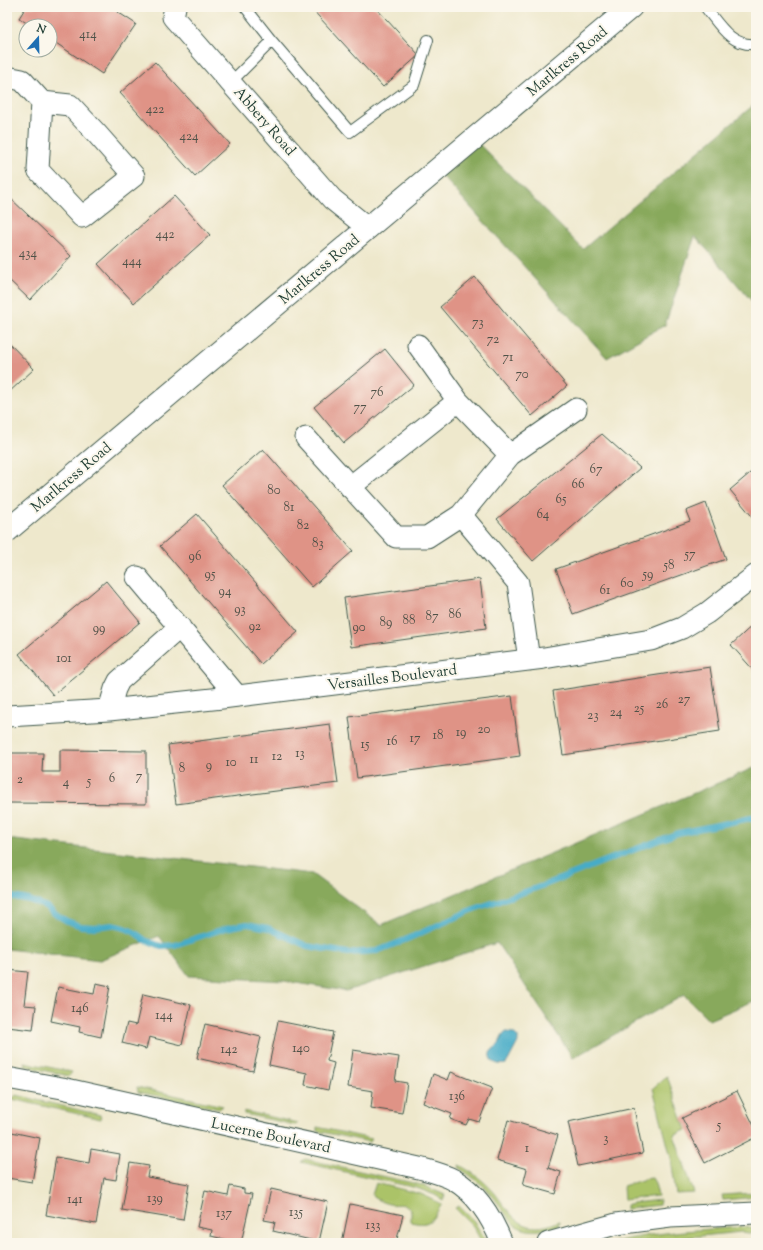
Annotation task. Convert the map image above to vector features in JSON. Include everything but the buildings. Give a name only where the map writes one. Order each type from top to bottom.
[{"type":"street","name":"Abbery Road","points":[[174,7],[173,17],[332,199],[368,228]]},
{"type":"street","name":"Marlkress Road","points":[[7,531],[631,7]]},
{"type":"street","points":[[7,77],[22,80],[42,102],[70,105],[134,176],[82,217],[38,170],[42,102]]},
{"type":"street","points":[[418,345],[458,401],[510,455]]},
{"type":"street","points":[[350,487],[458,401]]},
{"type":"street","points":[[306,438],[396,537],[427,537],[461,514],[510,455],[576,409]]},
{"type":"street","points":[[461,514],[518,583],[529,660]]},
{"type":"street","name":"Versailles Boulevard","points":[[7,716],[109,710],[237,696],[529,660],[651,640],[682,628],[707,613],[756,575]]},
{"type":"street","points":[[137,577],[237,696]]},
{"type":"street","points":[[109,710],[119,681],[180,627]]},
{"type":"street","name":"Lucerne Boulevard","points":[[7,1078],[62,1088],[419,1168],[454,1180],[475,1197],[490,1216],[502,1243]]},
{"type":"street","points":[[548,1243],[616,1224],[678,1217],[756,1213]]},
{"type":"lane","points":[[245,7],[350,132],[414,85],[428,40]]},
{"type":"lane","points":[[705,7],[732,39],[743,44],[756,44]]},
{"type":"lane","points":[[231,82],[272,41]]},
{"type":"green space","points":[[756,103],[756,306],[695,236],[665,325],[607,358],[435,168],[471,136],[583,249]]},
{"type":"green space","points":[[756,767],[756,1000],[709,1020],[684,995],[573,1058],[497,943],[346,991],[284,981],[189,976],[159,936],[100,960],[7,949],[7,839],[312,874],[381,925]]},
{"type":"green space","points":[[24,1062],[72,1072],[69,1076],[25,1066]]},
{"type":"green space","points":[[667,1076],[686,1130],[674,1135],[694,1193],[676,1194],[671,1158],[653,1088]]},
{"type":"green space","points":[[137,1087],[223,1106],[219,1109],[138,1092]]},
{"type":"green space","points":[[16,1095],[100,1115],[101,1119],[12,1099]]},
{"type":"green space","points":[[244,1111],[298,1123],[295,1125],[244,1114]]},
{"type":"green space","points":[[317,1127],[372,1139],[370,1142],[317,1131]]},
{"type":"green space","points":[[305,1159],[422,1185],[445,1195],[443,1200],[417,1188],[301,1162]]},
{"type":"green space","points":[[459,1165],[473,1173],[486,1184],[511,1214],[522,1223],[528,1226],[539,1227],[560,1221],[559,1226],[540,1230],[527,1230],[515,1225],[489,1192],[475,1179],[460,1169]]},
{"type":"green space","points":[[652,1178],[655,1183],[658,1196],[624,1200],[623,1186]]},
{"type":"green space","points":[[376,1183],[421,1194],[442,1204],[433,1218],[427,1222],[411,1222],[411,1210],[408,1207],[403,1205],[387,1204],[373,1197],[372,1195]]},
{"type":"green space","points":[[756,1193],[756,1197],[723,1200],[722,1195]]},
{"type":"green space","points":[[660,1200],[659,1205],[626,1209],[626,1205],[633,1203]]},
{"type":"green space","points":[[459,1206],[474,1221],[487,1243],[482,1243],[473,1226],[455,1208]]},
{"type":"green space","points":[[747,1227],[756,1230],[756,1234],[741,1232],[629,1243],[611,1243],[661,1234]]},
{"type":"water","points":[[506,1032],[517,1036],[518,1042],[506,1064],[497,1064],[492,1061],[490,1053],[497,1046]]},
{"type":"waterway","points":[[7,896],[29,900],[47,907],[67,921],[81,926],[95,927],[112,925],[125,928],[134,932],[145,940],[161,946],[175,945],[226,928],[247,924],[268,928],[307,946],[348,953],[377,951],[474,909],[542,886],[678,833],[756,817]]}]
